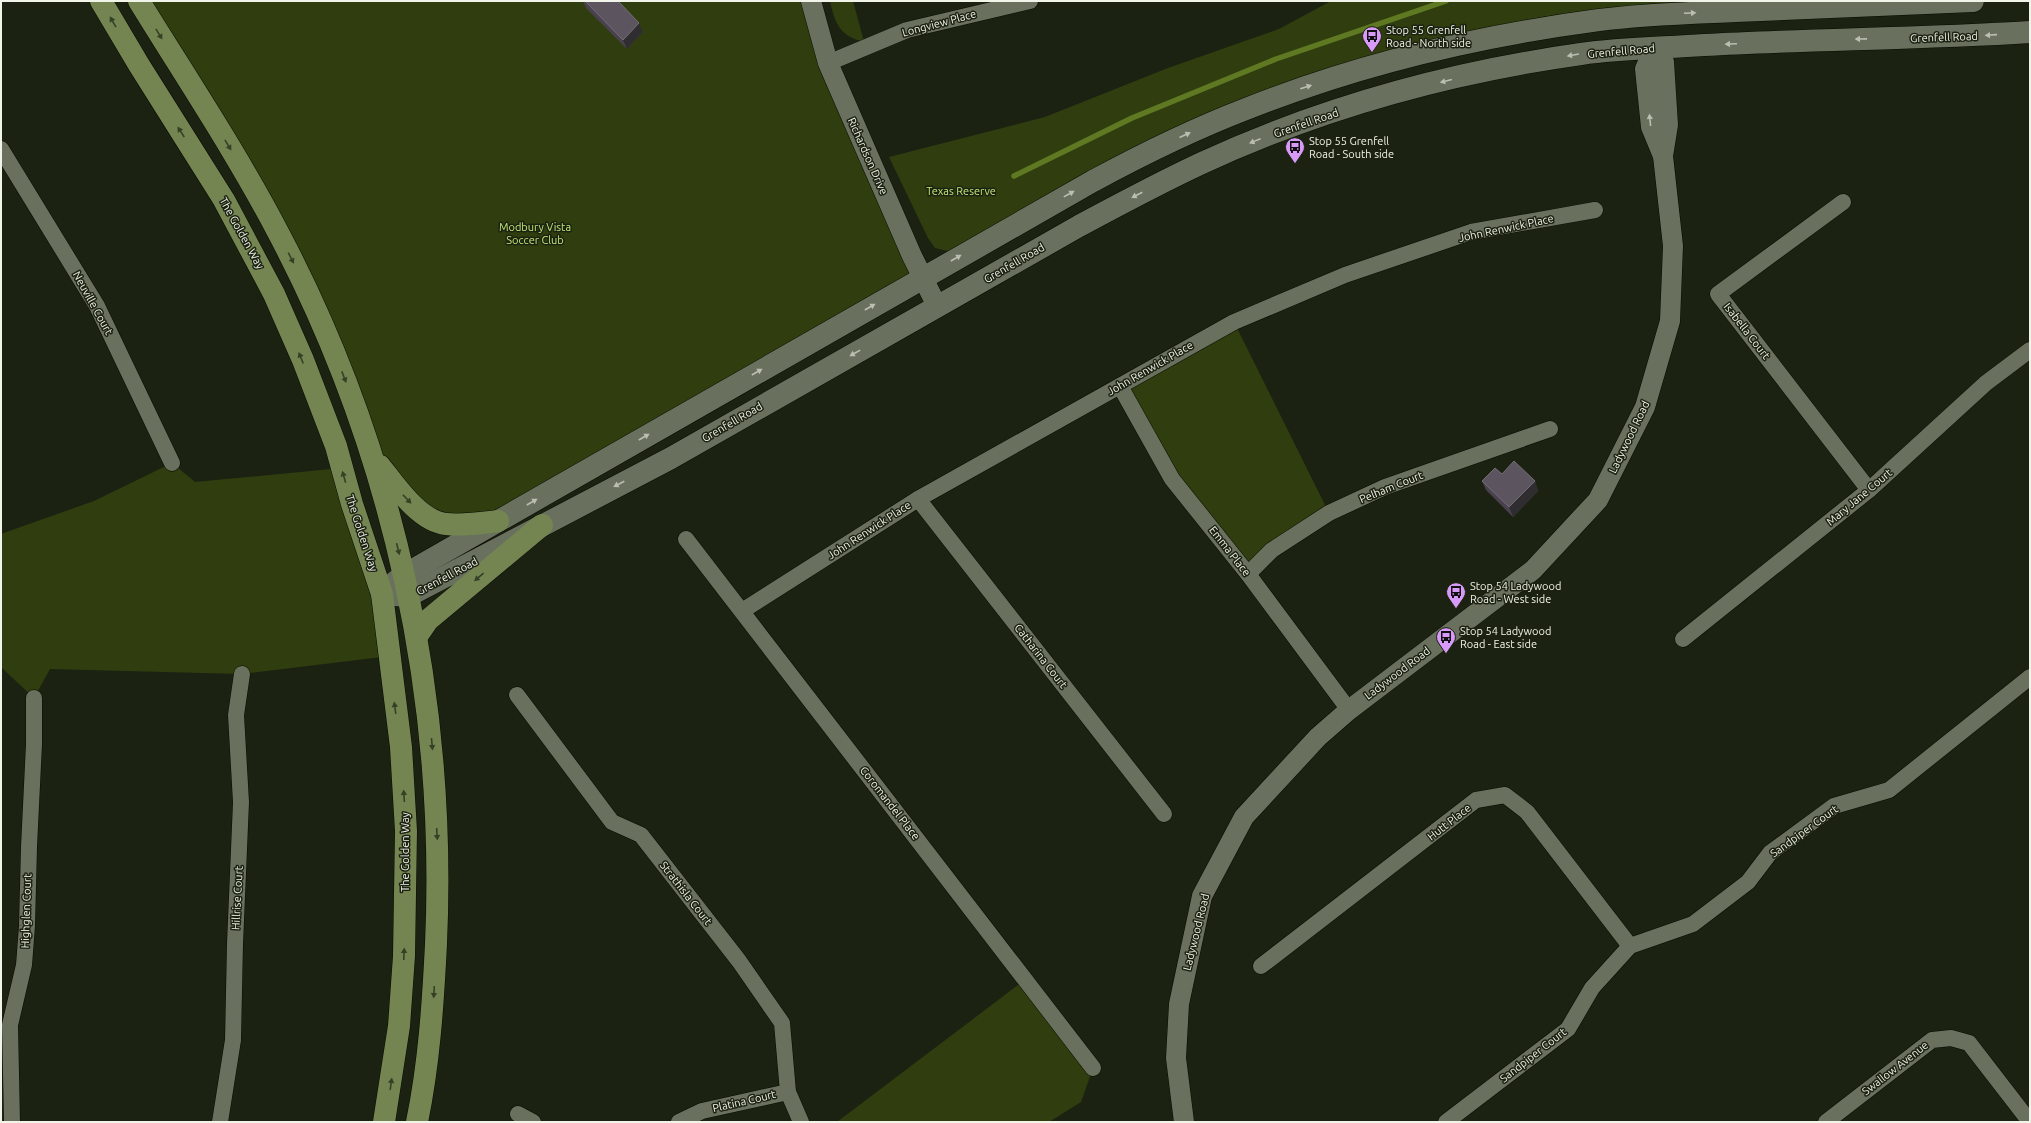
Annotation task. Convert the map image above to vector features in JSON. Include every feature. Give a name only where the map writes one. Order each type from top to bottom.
[{"type":"main road","name":"The Golden Way","points":[[101,1],[138,65],[224,200],[274,294],[336,446],[352,504],[382,594],[401,747],[406,831],[404,956],[399,1018],[384,1122]]},
{"type":"main road","points":[[139,1],[227,143],[281,238],[336,357],[360,418],[373,458],[404,575],[417,636],[430,729],[438,852],[438,900],[430,1041],[417,1122]]},
{"type":"main road","name":"Grenfell Road","points":[[382,594],[404,575],[922,277],[1093,181],[1153,149],[1283,95],[1392,60],[1447,46],[1602,19],[1651,15],[1973,1]]},
{"type":"main road","points":[[1651,15],[1654,48]]},
{"type":"main road","name":"Grenfell Road","points":[[382,594],[408,596],[671,458],[937,306],[1135,196],[1204,162],[1308,121],[1370,101],[1478,73],[1582,54],[1654,48],[1828,40],[1954,37],[2030,32]]},
{"type":"main road","points":[[373,458],[405,497],[424,515],[433,521],[454,525],[498,521]]},
{"type":"main road","points":[[417,636],[428,620],[542,525]]},
{"type":"street","name":"Richardson Drive","points":[[811,1],[828,63],[922,277],[937,306]]},
{"type":"street","name":"Longview Place","points":[[828,63],[908,30],[968,8],[1030,1]]},
{"type":"street","name":"Ladywood Road","points":[[1184,1122],[1176,1058],[1179,1004],[1202,896],[1244,816],[1318,737],[1349,710],[1533,570],[1598,500],[1645,408],[1670,321],[1673,246],[1663,156],[1651,128],[1645,69],[1654,48]]},
{"type":"street","name":"Neuville Court","points":[[1,149],[97,306],[172,463]]},
{"type":"street","name":"Isabella Court","points":[[1843,202],[1718,294],[1869,490]]},
{"type":"street","name":"John Renwick Place","points":[[742,611],[918,498],[1229,324],[1345,275],[1471,232],[1595,210]]},
{"type":"street","name":"Mary Jane Court","points":[[1683,639],[1869,490],[1986,383],[2030,350]]},
{"type":"street","name":"Emma Place","points":[[1120,386],[1172,478],[1248,574],[1349,710]]},
{"type":"street","name":"Pelham Court","points":[[1248,574],[1272,550],[1328,513],[1385,487],[1550,428]]},
{"type":"street","name":"Catharina Court","points":[[918,498],[1164,814]]},
{"type":"street","name":"Coromandel Place","points":[[686,539],[1093,1068]]},
{"type":"street","name":"Hillrise Court","points":[[220,1122],[233,1040],[235,944],[241,802],[236,715],[242,674]]},
{"type":"street","name":"Sandpiper Court","points":[[1446,1122],[1568,1029],[1592,988],[1630,946],[1693,924],[1748,882],[1770,854],[1834,806],[1890,790],[2030,677]]},
{"type":"street","name":"Strathisla Court","points":[[517,695],[612,822],[641,835],[739,961],[782,1023],[788,1092],[801,1122]]},
{"type":"street","name":"Highglen Court","points":[[12,1122],[10,1025],[24,965],[27,926],[34,744],[34,698]]},
{"type":"street","name":"Hutt Place","points":[[1261,966],[1476,800],[1505,795],[1527,812],[1630,946]]},
{"type":"street","name":"Swallow Avenue","points":[[1826,1122],[1932,1040],[1951,1038],[1969,1043],[2030,1122]]},
{"type":"street","name":"Platina Court","points":[[679,1122],[702,1111],[788,1092]]},
{"type":"street","points":[[518,1114],[533,1122]]},
{"type":"green space","name":"Modbury Vista Soccer Club","points":[[141,1],[812,1],[922,277],[498,521],[444,524],[370,449],[332,347]]},
{"type":"green space","points":[[830,1],[853,1],[864,42],[849,36],[840,28],[834,16]]},
{"type":"green space","name":"Texas Reserve","points":[[1331,1],[1709,1],[1648,4],[1545,17],[1392,51],[948,251],[935,248],[928,238],[889,157],[1045,117],[1168,68],[1279,29]]},
{"type":"green space","points":[[1234,322],[1329,513],[1248,574],[1172,479],[1120,386]]},
{"type":"green space","points":[[172,463],[195,482],[342,468],[390,656],[242,674],[50,669],[34,698],[1,667],[1,534],[94,501]]},
{"type":"green space","points":[[1026,979],[1093,1068],[1081,1102],[1049,1122],[837,1122]]},
{"type":"building","points":[[585,1],[618,1],[639,23],[623,40]]},
{"type":"building","points":[[1514,461],[1535,481],[1509,507],[1482,481],[1495,468],[1502,474]]},
{"type":"waterway","points":[[1014,176],[1132,118],[1276,59],[1446,1]]},
{"type":"place","name":"Stop 55 Grenfell Road - North side","points":[[1372,53]]},
{"type":"place","name":"Stop 55 Grenfell Road - South side","points":[[1295,164]]},
{"type":"place","name":"Stop 54 Ladywood Road - West side","points":[[1456,609]]},
{"type":"place","name":"Stop 54 Ladywood Road - East side","points":[[1446,654]]}]
